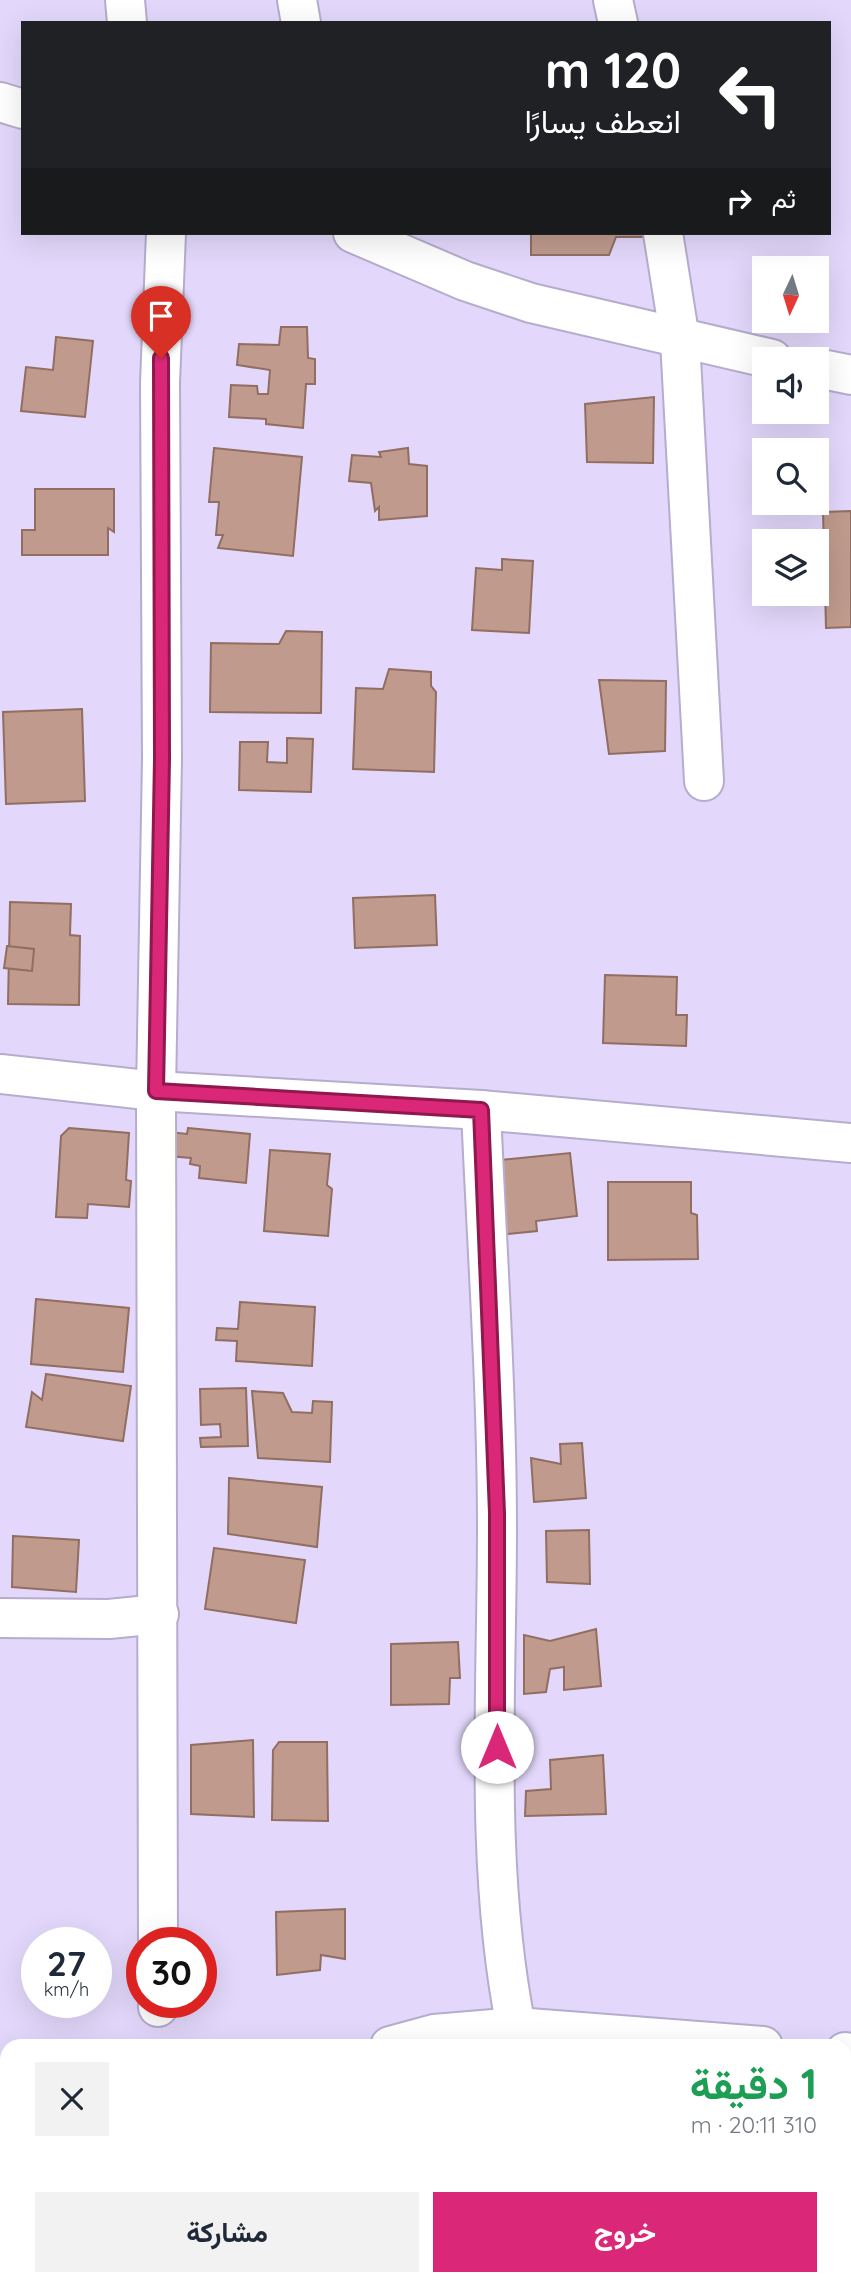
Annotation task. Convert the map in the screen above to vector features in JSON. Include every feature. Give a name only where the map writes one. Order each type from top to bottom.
[{"type":"street","points":[[125,0],[127,21]]},
{"type":"street","points":[[297,0],[301,21]]},
{"type":"street","points":[[613,0],[618,21]]},
{"type":"street","points":[[0,102],[21,107]]},
{"type":"street","points":[[158,1927],[156,1091],[162,759],[160,383],[166,235]]},
{"type":"street","points":[[358,235],[465,281],[531,303],[752,355]]},
{"type":"street","points":[[663,235],[680,340],[704,781]]},
{"type":"street","points":[[829,370],[851,375]]},
{"type":"street","points":[[0,1074],[156,1091],[481,1110],[851,1143]]},
{"type":"street","points":[[481,1110],[497,1513],[497,1851],[503,1963],[516,2027]]},
{"type":"street","points":[[0,1618],[109,1619],[159,1614]]},
{"type":"street","points":[[416,2039],[434,2034],[516,2027],[672,2039]]},
{"type":"building","points":[[531,235],[648,235],[616,237],[609,255],[531,255]]},
{"type":"building","points":[[281,327],[307,327],[308,358],[315,359],[315,384],[306,384],[303,428],[266,424],[266,419],[229,417],[231,385],[257,386],[258,394],[268,394],[270,370],[237,365],[239,344],[279,345]]},
{"type":"building","points":[[56,337],[93,341],[85,417],[21,411],[26,367],[53,370]]},
{"type":"building","points":[[654,397],[653,463],[587,462],[585,404]]},
{"type":"building","points":[[214,448],[302,457],[293,556],[218,548],[223,535],[216,535],[219,502],[209,502]]},
{"type":"building","points":[[408,448],[409,464],[427,466],[427,516],[379,520],[379,507],[375,511],[371,483],[349,481],[352,455],[381,457],[379,452]]},
{"type":"building","points":[[35,489],[114,489],[114,532],[108,528],[108,555],[22,555],[22,530],[35,530]]},
{"type":"building","points":[[851,511],[851,627],[826,628],[825,606],[829,606],[829,529],[823,529],[823,515],[829,515],[829,512]]},
{"type":"building","points":[[502,559],[533,561],[529,633],[472,630],[476,568],[502,570]]},
{"type":"building","points":[[286,631],[322,632],[321,713],[210,712],[211,643],[279,644]]},
{"type":"building","points":[[389,669],[431,672],[431,686],[436,692],[434,772],[353,769],[356,688],[383,689]]},
{"type":"building","points":[[599,680],[666,681],[665,751],[609,754]]},
{"type":"building","points":[[82,709],[85,801],[6,804],[3,712]]},
{"type":"building","points":[[287,738],[313,739],[311,792],[239,790],[240,742],[268,742],[267,762],[287,763]]},
{"type":"building","points":[[435,895],[437,945],[355,948],[353,898]]},
{"type":"building","points":[[10,902],[71,904],[70,935],[80,936],[79,1005],[8,1004]]},
{"type":"building","points":[[7,946],[34,949],[32,971],[4,968]]},
{"type":"building","points":[[605,975],[677,977],[676,1015],[687,1015],[686,1046],[603,1043]]},
{"type":"building","points":[[69,1128],[129,1133],[126,1180],[131,1181],[129,1207],[88,1204],[87,1218],[56,1217],[61,1136]]},
{"type":"building","points":[[188,1128],[250,1134],[246,1183],[199,1178],[200,1166],[190,1164],[191,1158],[168,1156],[170,1132],[187,1134]]},
{"type":"building","points":[[270,1150],[330,1154],[327,1185],[332,1189],[328,1236],[264,1231]]},
{"type":"building","points":[[570,1153],[577,1216],[536,1221],[537,1231],[499,1235],[491,1161]]},
{"type":"building","points":[[608,1182],[691,1182],[691,1213],[697,1215],[698,1259],[608,1260]]},
{"type":"building","points":[[36,1299],[129,1308],[123,1372],[31,1364]]},
{"type":"building","points":[[240,1302],[315,1307],[312,1366],[236,1361],[237,1341],[216,1340],[217,1328],[238,1329]]},
{"type":"building","points":[[46,1374],[131,1386],[123,1441],[26,1427],[32,1392],[42,1400]]},
{"type":"building","points":[[246,1388],[248,1446],[201,1447],[200,1438],[221,1437],[220,1424],[201,1425],[200,1389]]},
{"type":"building","points":[[252,1391],[283,1393],[292,1412],[312,1413],[313,1401],[332,1402],[330,1462],[258,1458]]},
{"type":"building","points":[[582,1443],[586,1498],[534,1502],[531,1458],[561,1464],[560,1444]]},
{"type":"building","points":[[229,1478],[322,1487],[317,1547],[228,1534]]},
{"type":"building","points":[[589,1530],[590,1584],[547,1582],[546,1531]]},
{"type":"building","points":[[13,1536],[79,1540],[76,1592],[12,1587]]},
{"type":"building","points":[[214,1548],[305,1560],[296,1623],[205,1609]]},
{"type":"building","points":[[596,1629],[601,1686],[564,1690],[564,1667],[550,1669],[546,1692],[524,1694],[524,1635],[550,1641]]},
{"type":"building","points":[[458,1642],[460,1678],[450,1678],[449,1704],[391,1705],[391,1644]]},
{"type":"building","points":[[253,1740],[254,1817],[191,1814],[191,1745]]},
{"type":"building","points":[[279,1742],[327,1742],[328,1821],[272,1820],[273,1750]]},
{"type":"building","points":[[603,1755],[606,1814],[525,1816],[526,1791],[551,1789],[550,1760]]},
{"type":"building","points":[[345,1909],[345,1959],[321,1955],[320,1970],[277,1975],[276,1912]]},
{"type":"route","points":[[161,358],[162,759],[156,1091],[481,1110],[497,1513],[497,1747]]}]
